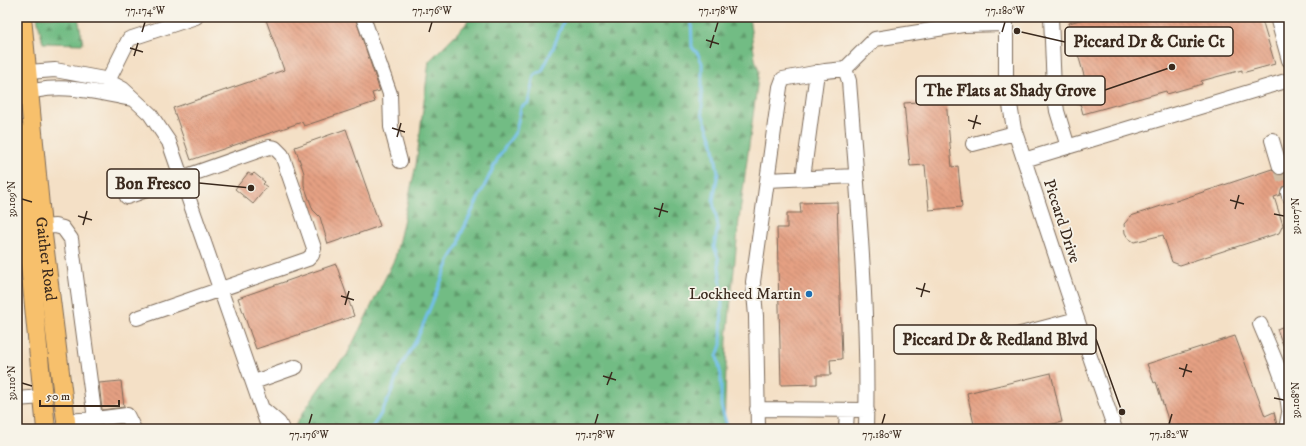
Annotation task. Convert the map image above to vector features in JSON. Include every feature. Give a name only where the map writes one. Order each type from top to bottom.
[{"type":"main road","name":"Gaither Road","points":[[22,17],[22,69],[28,228],[66,425]]},
{"type":"main road","name":"Gaither Road","points":[[17,132],[28,228],[46,429]]},
{"type":"street","points":[[108,81],[129,39],[196,17]]},
{"type":"street","points":[[363,17],[390,94],[391,127],[400,161]]},
{"type":"street","points":[[1052,17],[1054,89],[1057,111],[1068,147]]},
{"type":"street","points":[[1277,17],[1289,60]]},
{"type":"street","points":[[758,429],[756,316],[753,282],[780,87],[783,79],[817,72],[845,70],[875,38],[963,25],[1006,21]]},
{"type":"street","name":"Piccard Drive","points":[[1006,21],[1006,81],[1016,133],[1115,429]]},
{"type":"street","points":[[22,69],[55,70],[108,81],[123,88],[132,99],[146,110],[160,126],[169,142],[264,410],[269,429]]},
{"type":"street","points":[[845,70],[849,81],[862,262],[867,375],[866,429]]},
{"type":"street","points":[[803,178],[817,72]]},
{"type":"street","points":[[1024,160],[1289,80]]},
{"type":"street","points":[[23,94],[52,88],[82,90],[132,99]]},
{"type":"street","points":[[973,144],[1016,133]]},
{"type":"street","points":[[1272,140],[1280,167]]},
{"type":"street","points":[[127,197],[269,147],[275,148],[282,156],[314,248],[311,257],[137,318]]},
{"type":"street","points":[[767,180],[856,176]]},
{"type":"street","points":[[28,228],[55,226],[63,228],[70,238],[95,419]]},
{"type":"street","points":[[986,343],[1077,319]]},
{"type":"street","points":[[1260,324],[1288,397],[1289,411],[1286,429]]},
{"type":"street","points":[[254,382],[296,367]]},
{"type":"street","points":[[17,399],[42,397]]},
{"type":"street","points":[[757,409],[867,410]]},
{"type":"street","points":[[264,410],[279,422],[282,429]]},
{"type":"street","points":[[846,429],[847,410]]},
{"type":"street","points":[[66,425],[95,419],[127,415],[134,429]]},
{"type":"green space","points":[[37,17],[78,17],[83,44],[43,43]]},
{"type":"green space","points":[[469,17],[749,17],[755,59],[759,71],[739,220],[727,339],[724,429],[295,429],[295,426],[306,407],[332,371],[347,355],[395,258],[416,165],[429,61],[466,24]]},
{"type":"building","points":[[265,17],[355,17],[380,91],[372,93],[375,102],[304,126],[302,122],[191,160],[173,108],[284,70]]},
{"type":"building","points":[[1090,17],[1261,17],[1275,64],[1242,73],[1242,70],[1201,81],[1202,84],[1167,94],[1166,91],[1083,114],[1080,103],[1077,104],[1074,93],[1077,92],[1074,82],[1085,79],[1069,23]]},
{"type":"building","points":[[946,100],[952,167],[958,166],[962,207],[929,210],[925,165],[910,166],[904,103]]},
{"type":"building","points":[[346,129],[380,226],[328,244],[320,217],[313,210],[304,185],[304,173],[295,147]]},
{"type":"building","points":[[1289,163],[1289,185],[1282,187],[1280,195],[1274,197],[1283,225],[1279,233],[1180,265],[1172,262],[1163,235],[1134,242],[1128,238],[1125,233],[1124,224],[1131,216],[1272,169],[1278,175],[1283,175],[1288,169]]},
{"type":"building","points":[[248,173],[252,175],[254,173],[265,182],[263,184],[267,187],[253,204],[235,189]]},
{"type":"building","name":"Lockheed Martin","points":[[837,202],[842,359],[830,360],[831,375],[817,375],[817,384],[781,385],[777,228],[787,228],[787,213],[801,213],[800,203]]},
{"type":"building","points":[[336,264],[354,316],[256,349],[238,298]]},
{"type":"building","points":[[1289,324],[1289,358],[1288,358],[1277,329]]},
{"type":"building","points":[[1235,336],[1265,416],[1274,412],[1278,429],[1171,429],[1156,382],[1154,383],[1147,364]]},
{"type":"building","points":[[1051,373],[1062,422],[1031,429],[975,429],[967,393]]},
{"type":"building","points":[[121,381],[124,407],[102,410],[99,383]]},
{"type":"waterway","points":[[371,429],[390,396],[399,370],[418,337],[451,257],[459,245],[461,234],[499,156],[516,131],[521,107],[528,103],[534,75],[542,71],[554,46],[565,17]]},
{"type":"waterway","points":[[691,17],[692,47],[698,54],[702,63],[702,113],[713,143],[718,173],[713,201],[718,226],[714,247],[718,257],[722,295],[721,345],[717,356],[721,375],[721,406],[728,429]]},
{"type":"tunnel","points":[[1280,167],[1288,193]]},
{"type":"place","name":"Piccard Dr & Curie Ct","points":[[1017,31]]},
{"type":"place","name":"The Flats at Shady Grove","points":[[1172,67]]},
{"type":"place","name":"Bon Fresco","points":[[251,188]]},
{"type":"place","name":"Lockheed Martin","points":[[809,294]]},
{"type":"place","name":"Piccard Dr & Redland Blvd","points":[[1122,412]]}]
